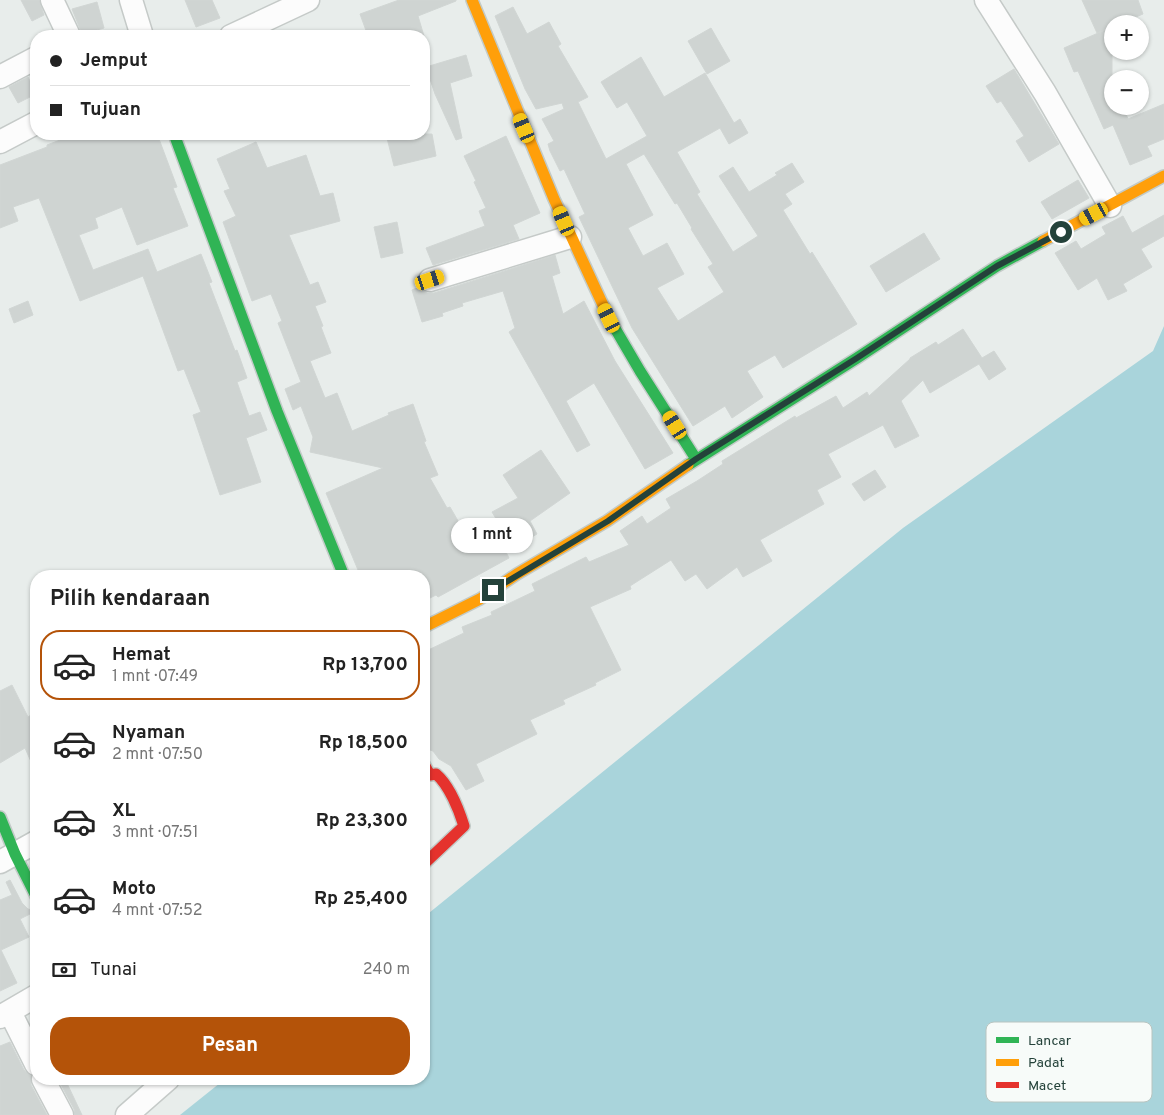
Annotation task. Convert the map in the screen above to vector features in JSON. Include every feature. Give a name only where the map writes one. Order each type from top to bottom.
[{"type":"street","points":[[52,0],[66,30]]},
{"type":"street","points":[[131,0],[140,30]]},
{"type":"street","points":[[244,30],[308,0]]},
{"type":"street","points":[[472,0],[570,237],[609,318],[696,459]]},
{"type":"street","points":[[986,0],[1045,93],[1110,206]]},
{"type":"street","points":[[0,77],[30,61]]},
{"type":"street","points":[[0,142],[30,127]]},
{"type":"street","points":[[176,140],[268,392],[308,493],[341,570]]},
{"type":"street","points":[[430,624],[480,599],[517,574],[608,521],[696,459],[857,358],[997,266],[1164,176]]},
{"type":"street","points":[[430,280],[570,237]]},
{"type":"street","points":[[430,773],[436,774],[441,778],[459,810],[464,826],[430,858]]},
{"type":"street","points":[[0,817],[8,858],[30,888]]},
{"type":"street","points":[[8,858],[30,845]]},
{"type":"street","points":[[30,999],[5,1014],[30,1054]]},
{"type":"street","points":[[46,1085],[62,1115]]},
{"type":"street","points":[[126,1115],[161,1085]]},
{"type":"water","points":[[1164,326],[1164,1115],[180,1115],[218,1085],[430,1085],[430,912],[903,528],[1153,351]]},
{"type":"building","points":[[21,0],[39,0],[44,15],[32,21]]},
{"type":"building","points":[[185,0],[212,0],[220,18],[196,27]]},
{"type":"building","points":[[399,0],[456,0],[418,16],[422,30],[366,30],[360,14]]},
{"type":"building","points":[[1082,0],[1138,0],[1143,14],[1104,15],[1104,30],[1097,33]]},
{"type":"building","points":[[97,2],[104,28],[80,30],[72,9]]},
{"type":"building","points":[[513,7],[527,34],[549,22],[561,44],[558,46],[588,97],[578,102],[606,159],[647,136],[627,102],[617,108],[601,82],[641,57],[664,97],[705,73],[734,123],[740,119],[748,133],[729,144],[720,128],[677,152],[700,192],[697,194],[733,252],[758,236],[719,176],[733,167],[749,192],[777,175],[775,173],[792,163],[804,182],[785,194],[792,204],[783,210],[857,324],[783,368],[775,355],[747,371],[763,397],[732,418],[725,406],[693,426],[632,328],[579,217],[585,214],[564,169],[560,171],[550,151],[548,144],[554,141],[542,119],[564,109],[562,103],[536,109],[525,89],[495,16]],"holes":[[[644,154],[675,204],[677,203],[713,264],[708,267],[724,292],[678,321],[657,288],[684,274],[667,243],[643,256],[628,228],[653,215],[626,164]]]},
{"type":"building","points":[[711,28],[730,61],[707,74],[688,41]]},
{"type":"building","points":[[1104,30],[1104,60],[1112,60],[1112,70],[1104,70],[1104,115],[1126,115],[1128,119],[1138,115],[1149,115],[1149,110],[1164,104],[1164,139],[1147,146],[1152,156],[1130,165],[1113,125],[1104,129],[1078,71],[1074,72],[1064,48]]},
{"type":"building","points":[[466,55],[472,76],[450,83],[462,138],[456,140],[435,94],[430,79],[430,66]]},
{"type":"building","points":[[1014,69],[1059,144],[1029,162],[1016,141],[1024,136],[1001,101],[997,103],[986,86]]},
{"type":"building","points":[[28,77],[30,81],[30,97],[18,103],[9,87]]},
{"type":"building","points":[[430,134],[432,134],[436,156],[394,166],[388,140],[430,140]]},
{"type":"building","points":[[506,136],[540,213],[513,225],[519,239],[433,265],[426,248],[485,226],[479,211],[486,208],[464,156]]},
{"type":"building","points":[[60,140],[159,140],[177,187],[173,188],[188,226],[137,245],[122,207],[95,218],[98,228],[79,235],[93,270],[148,249],[157,272],[201,254],[212,282],[209,283],[247,378],[237,382],[249,416],[260,412],[267,430],[246,438],[261,482],[220,495],[193,415],[201,412],[184,369],[178,371],[143,276],[80,301],[39,198],[13,207],[18,221],[0,228],[0,165],[47,147],[47,145]]},
{"type":"building","points":[[256,142],[267,168],[306,155],[320,196],[333,193],[340,221],[289,235],[310,285],[318,282],[326,302],[315,306],[331,353],[310,361],[325,398],[337,393],[352,431],[389,415],[388,413],[413,404],[426,441],[424,442],[438,475],[430,478],[447,508],[450,507],[468,538],[498,522],[492,512],[518,498],[503,475],[541,450],[570,493],[530,521],[537,534],[506,552],[509,558],[438,597],[436,595],[430,598],[430,570],[358,570],[326,493],[383,468],[310,452],[313,437],[301,406],[293,410],[285,389],[301,382],[278,323],[282,321],[271,294],[252,301],[223,222],[236,216],[224,191],[230,189],[217,159]]},
{"type":"building","points":[[1078,180],[1089,198],[1052,219],[1041,202]]},
{"type":"building","points":[[1164,215],[1164,236],[1141,249],[1152,267],[1123,284],[1127,291],[1108,300],[1097,278],[1078,290],[1055,253],[1076,241],[1081,249],[1106,234],[1102,227],[1123,216],[1132,233]]},
{"type":"building","points":[[397,222],[403,253],[381,258],[374,227]]},
{"type":"building","points":[[924,233],[940,259],[886,292],[870,266]]},
{"type":"building","points":[[555,255],[560,273],[552,276],[563,314],[584,301],[615,361],[673,453],[645,469],[594,383],[566,401],[590,445],[577,452],[509,332],[515,328],[503,291],[462,303],[463,306],[442,313],[443,316],[422,322],[412,290],[419,287],[427,293],[434,293]]},
{"type":"building","points":[[28,301],[33,315],[14,323],[9,309]]},
{"type":"building","points":[[963,329],[982,358],[994,351],[1006,369],[989,380],[979,364],[930,393],[923,380],[901,401],[919,436],[895,448],[883,425],[828,454],[841,477],[817,490],[824,504],[760,540],[772,561],[743,577],[737,567],[707,589],[696,574],[685,581],[671,560],[630,586],[631,589],[590,607],[621,670],[595,683],[596,685],[563,700],[565,704],[530,720],[537,734],[476,764],[484,781],[466,790],[451,766],[439,759],[430,750],[430,649],[464,633],[462,627],[492,615],[491,612],[535,591],[532,584],[586,557],[589,562],[629,545],[620,531],[642,516],[647,524],[671,508],[666,499],[723,464],[722,461],[795,416],[796,418],[836,396],[843,408],[867,392],[869,396],[910,358],[936,342],[938,345]]},
{"type":"building","points":[[875,470],[886,487],[864,501],[852,484]]},
{"type":"building","points":[[12,685],[28,717],[30,716],[30,759],[25,748],[0,763],[0,691]]},
{"type":"building","points":[[10,880],[22,903],[30,910],[30,914],[20,919],[29,937],[1,950],[17,983],[0,991],[0,900],[12,895],[6,882]]},
{"type":"building","points":[[10,1042],[24,1070],[30,1075],[30,1085],[47,1115],[0,1115],[0,1046]]},
{"type":"building","points":[[61,1085],[68,1085],[82,1115],[75,1115],[74,1109]]},
{"type":"traffic: fast","points":[[176,140],[277,411],[342,570]]},
{"type":"traffic: fast","points":[[688,465],[857,358],[997,266],[1043,241]]},
{"type":"traffic: fast","points":[[609,318],[696,459]]},
{"type":"traffic: fast","points":[[0,817],[30,884]]},
{"type":"traffic: slow","points":[[472,0],[554,199],[609,318]]},
{"type":"traffic: slow","points":[[1043,241],[1164,176]]},
{"type":"traffic: slow","points":[[430,624],[480,599],[517,574],[607,521],[688,465]]},
{"type":"traffic: jam","points":[[430,775],[436,774],[441,779],[456,805],[464,826],[430,858]]},
{"type":"route","points":[[493,590],[608,521],[696,459],[857,358],[997,266],[1061,232]]}]
